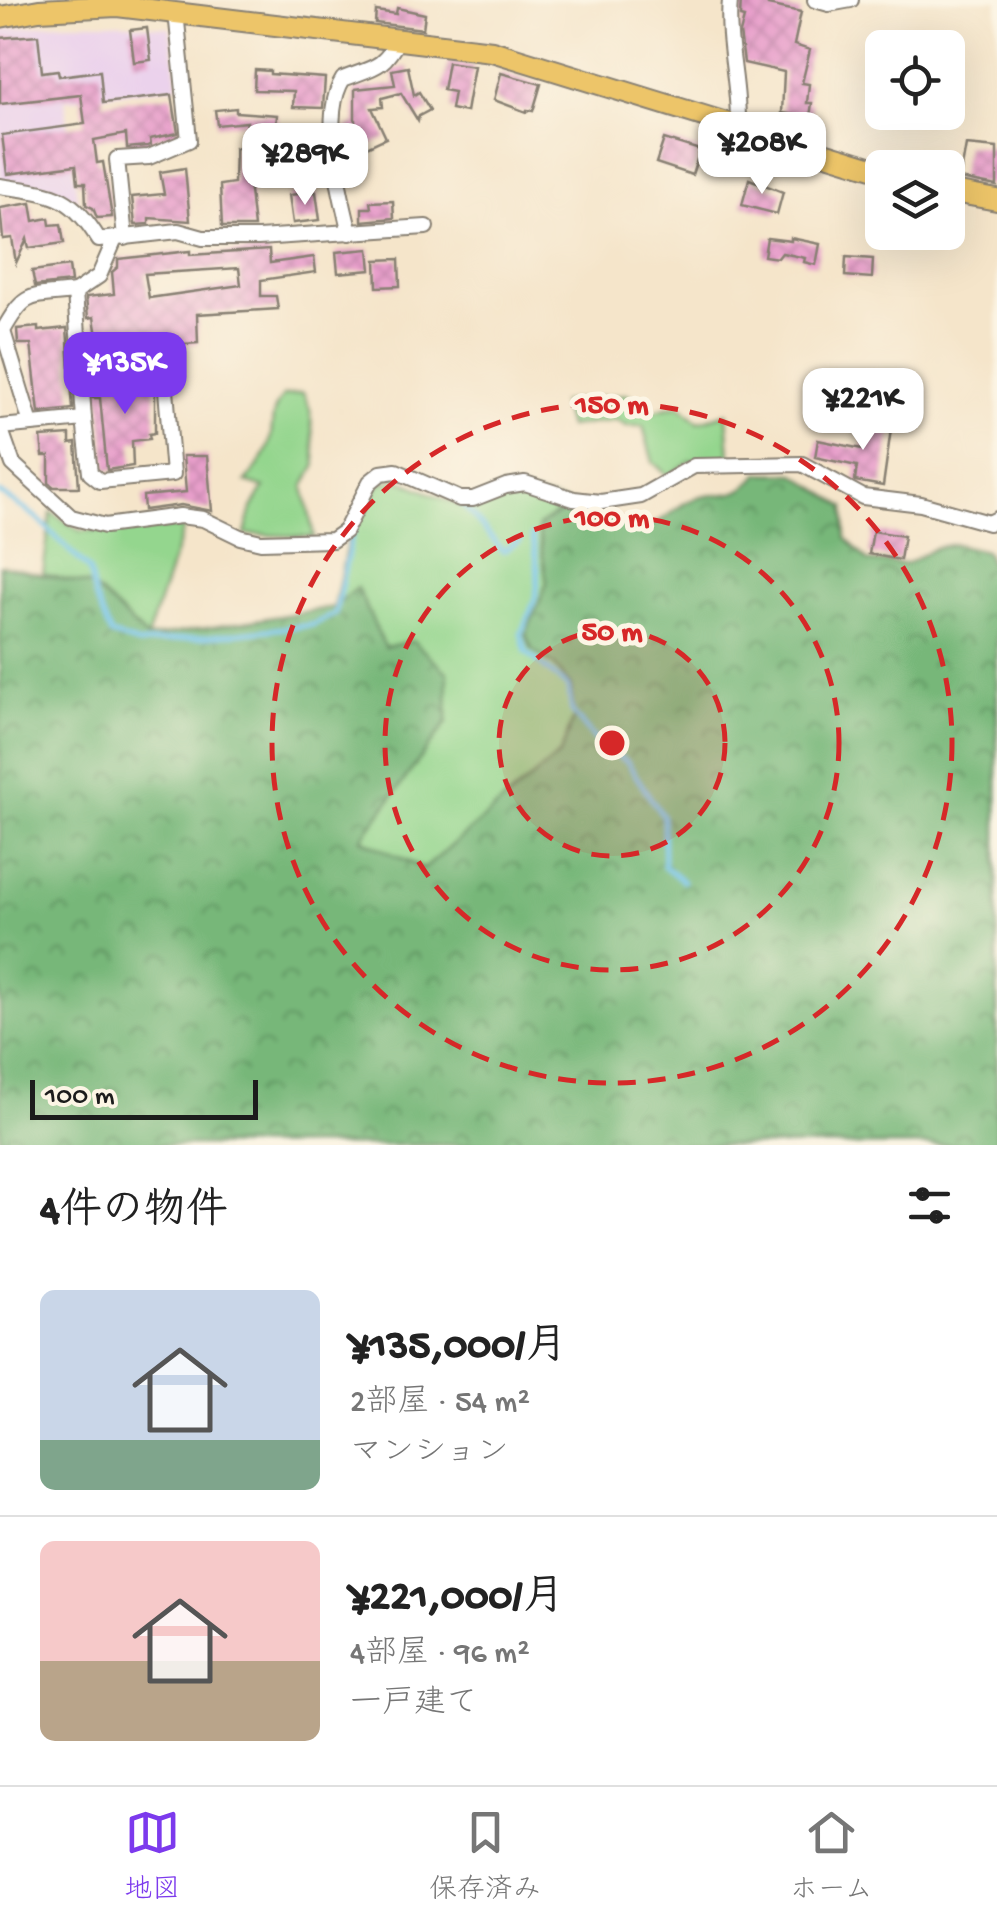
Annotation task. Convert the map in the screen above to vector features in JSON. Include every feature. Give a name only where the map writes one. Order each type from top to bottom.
[{"type":"main road","points":[[0,17],[89,4],[118,6],[492,51],[865,166]]},
{"type":"main road","points":[[965,194],[997,200]]},
{"type":"street","points":[[730,0],[727,32],[738,125]]},
{"type":"street","points":[[815,0],[829,4],[851,0]]},
{"type":"street","points":[[31,424],[2,332],[18,304],[27,297],[75,292],[99,276],[120,239],[118,158],[148,157],[189,140],[176,12]]},
{"type":"street","points":[[350,233],[339,191],[330,118],[336,90],[343,80],[376,70],[400,38]]},
{"type":"street","points":[[0,186],[64,199],[83,214],[99,240],[178,231],[202,238],[258,238],[426,227]]},
{"type":"street","points":[[75,292],[90,473],[100,481],[173,474],[163,354],[81,362]]},
{"type":"street","points":[[84,419],[1,427],[13,464],[71,516],[105,526],[180,516],[203,519],[240,538],[261,542],[332,540],[345,531],[370,482],[381,473],[396,471],[460,498],[473,499],[525,483],[574,499],[601,502],[641,496],[694,466],[802,464],[863,497],[921,504],[989,523],[997,519]]},
{"type":"shaded area","points":[[58,23],[170,28],[178,86],[65,100],[78,204],[51,188],[0,181],[0,30]]},
{"type":"green space","points":[[303,393],[310,409],[316,465],[304,487],[314,537],[245,534],[252,508],[264,488],[246,482],[267,450],[275,409],[283,396]]},
{"type":"green space","points":[[628,394],[652,412],[679,405],[698,422],[727,413],[730,457],[690,461],[668,476],[653,462],[643,426],[626,426],[616,420],[568,427],[561,402]]},
{"type":"green space","points":[[759,473],[795,474],[845,507],[846,538],[868,561],[906,564],[935,548],[955,544],[986,551],[990,563],[997,563],[997,1145],[0,1145],[0,565],[92,586],[147,638],[334,607],[357,588],[385,647],[413,641],[448,673],[447,722],[361,839],[424,869],[560,754],[574,717],[571,686],[554,665],[532,650],[526,634],[547,583],[538,526],[559,514],[577,510],[595,512],[639,528],[648,527],[689,501],[742,489]]},
{"type":"green space","points":[[397,479],[465,508],[518,490],[585,507],[559,512],[538,526],[547,583],[526,634],[532,650],[554,665],[571,686],[574,717],[560,754],[424,870],[361,839],[446,723],[385,647],[334,607],[348,538],[379,484]]},
{"type":"green space","points":[[51,512],[80,531],[184,527],[147,638],[92,586],[43,574]]},
{"type":"building","points":[[741,0],[769,0],[768,5],[801,12],[794,45],[810,50],[802,83],[809,84],[810,117],[782,113],[784,72],[744,63]]},
{"type":"building","points":[[397,8],[425,14],[423,29],[375,23],[376,11],[396,14]]},
{"type":"building","points":[[147,28],[151,60],[134,62],[130,30]]},
{"type":"building","points":[[38,35],[42,72],[58,70],[59,76],[100,71],[103,103],[172,95],[178,133],[150,139],[151,145],[127,148],[126,134],[94,140],[97,163],[103,162],[112,217],[97,218],[93,208],[86,205],[85,183],[78,183],[76,165],[7,174],[2,135],[85,124],[81,95],[0,104],[0,38]]},
{"type":"building","points":[[448,62],[474,66],[466,112],[451,109],[454,92],[443,90]]},
{"type":"building","points":[[408,67],[414,95],[419,92],[430,110],[419,116],[418,121],[401,93],[382,98],[383,107],[372,108],[386,138],[356,152],[345,129],[355,124],[355,89],[395,85],[392,70]]},
{"type":"building","points":[[255,70],[325,78],[323,108],[293,107],[294,91],[254,90]]},
{"type":"building","points":[[501,73],[541,84],[533,111],[494,100]]},
{"type":"building","points":[[236,108],[236,112],[277,115],[276,129],[246,127],[247,122],[217,125],[215,110]]},
{"type":"building","points":[[664,139],[700,150],[692,175],[656,163]]},
{"type":"building","points":[[966,145],[997,148],[997,186],[965,180]]},
{"type":"building","points":[[235,148],[251,148],[251,157],[293,155],[293,150],[319,152],[318,173],[248,173],[254,227],[222,227],[220,185],[234,183]]},
{"type":"building","points":[[185,168],[190,221],[149,218],[149,224],[135,225],[132,197],[164,194],[160,172]]},
{"type":"building","points":[[749,179],[783,192],[777,214],[742,205]]},
{"type":"building","points":[[316,192],[320,220],[293,223],[289,195]]},
{"type":"building","points":[[393,201],[394,218],[362,221],[362,208],[371,208],[370,202]]},
{"type":"building","points":[[31,203],[34,221],[49,218],[50,225],[61,224],[64,243],[29,248],[27,239],[16,263],[12,238],[3,239],[0,208]]},
{"type":"building","points":[[767,238],[820,244],[816,265],[782,253],[778,258],[764,256]]},
{"type":"building","points":[[369,249],[371,270],[338,273],[336,252]]},
{"type":"building","points":[[269,250],[270,263],[314,257],[316,272],[261,280],[261,296],[276,296],[278,309],[197,314],[198,343],[99,350],[94,317],[88,318],[86,297],[114,294],[112,272],[118,267],[118,259],[190,251],[190,255]],"holes":[[[239,268],[241,285],[149,298],[145,274]]]},
{"type":"building","points":[[846,257],[873,259],[872,278],[845,276]]},
{"type":"building","points":[[399,259],[400,286],[377,287],[376,260]]},
{"type":"building","points":[[69,266],[71,282],[35,286],[32,271]]},
{"type":"building","points":[[38,327],[38,331],[67,328],[73,409],[39,413],[31,344],[18,344],[17,329]]},
{"type":"building","points":[[118,378],[118,383],[155,380],[155,433],[149,434],[150,439],[132,441],[133,466],[107,470],[100,398],[93,398],[92,381]]},
{"type":"building","points":[[867,419],[892,422],[883,486],[855,481],[857,466],[815,457],[818,440],[862,449]]},
{"type":"building","points":[[70,435],[70,444],[76,443],[79,487],[54,487],[49,483],[49,456],[43,456],[41,437]]},
{"type":"building","points":[[183,456],[207,456],[212,511],[181,505],[144,510],[143,496],[186,492]]},
{"type":"building","points":[[873,531],[904,536],[900,560],[869,554]]},
{"type":"waterway","points":[[0,493],[36,517],[89,570],[111,635],[139,644],[312,625],[335,614],[354,525]]},
{"type":"waterway","points":[[462,504],[503,551],[520,541]]},
{"type":"waterway","points":[[532,536],[537,586],[521,633],[526,652],[568,687],[572,712],[599,744],[627,762],[663,817],[664,866],[683,881]]}]
